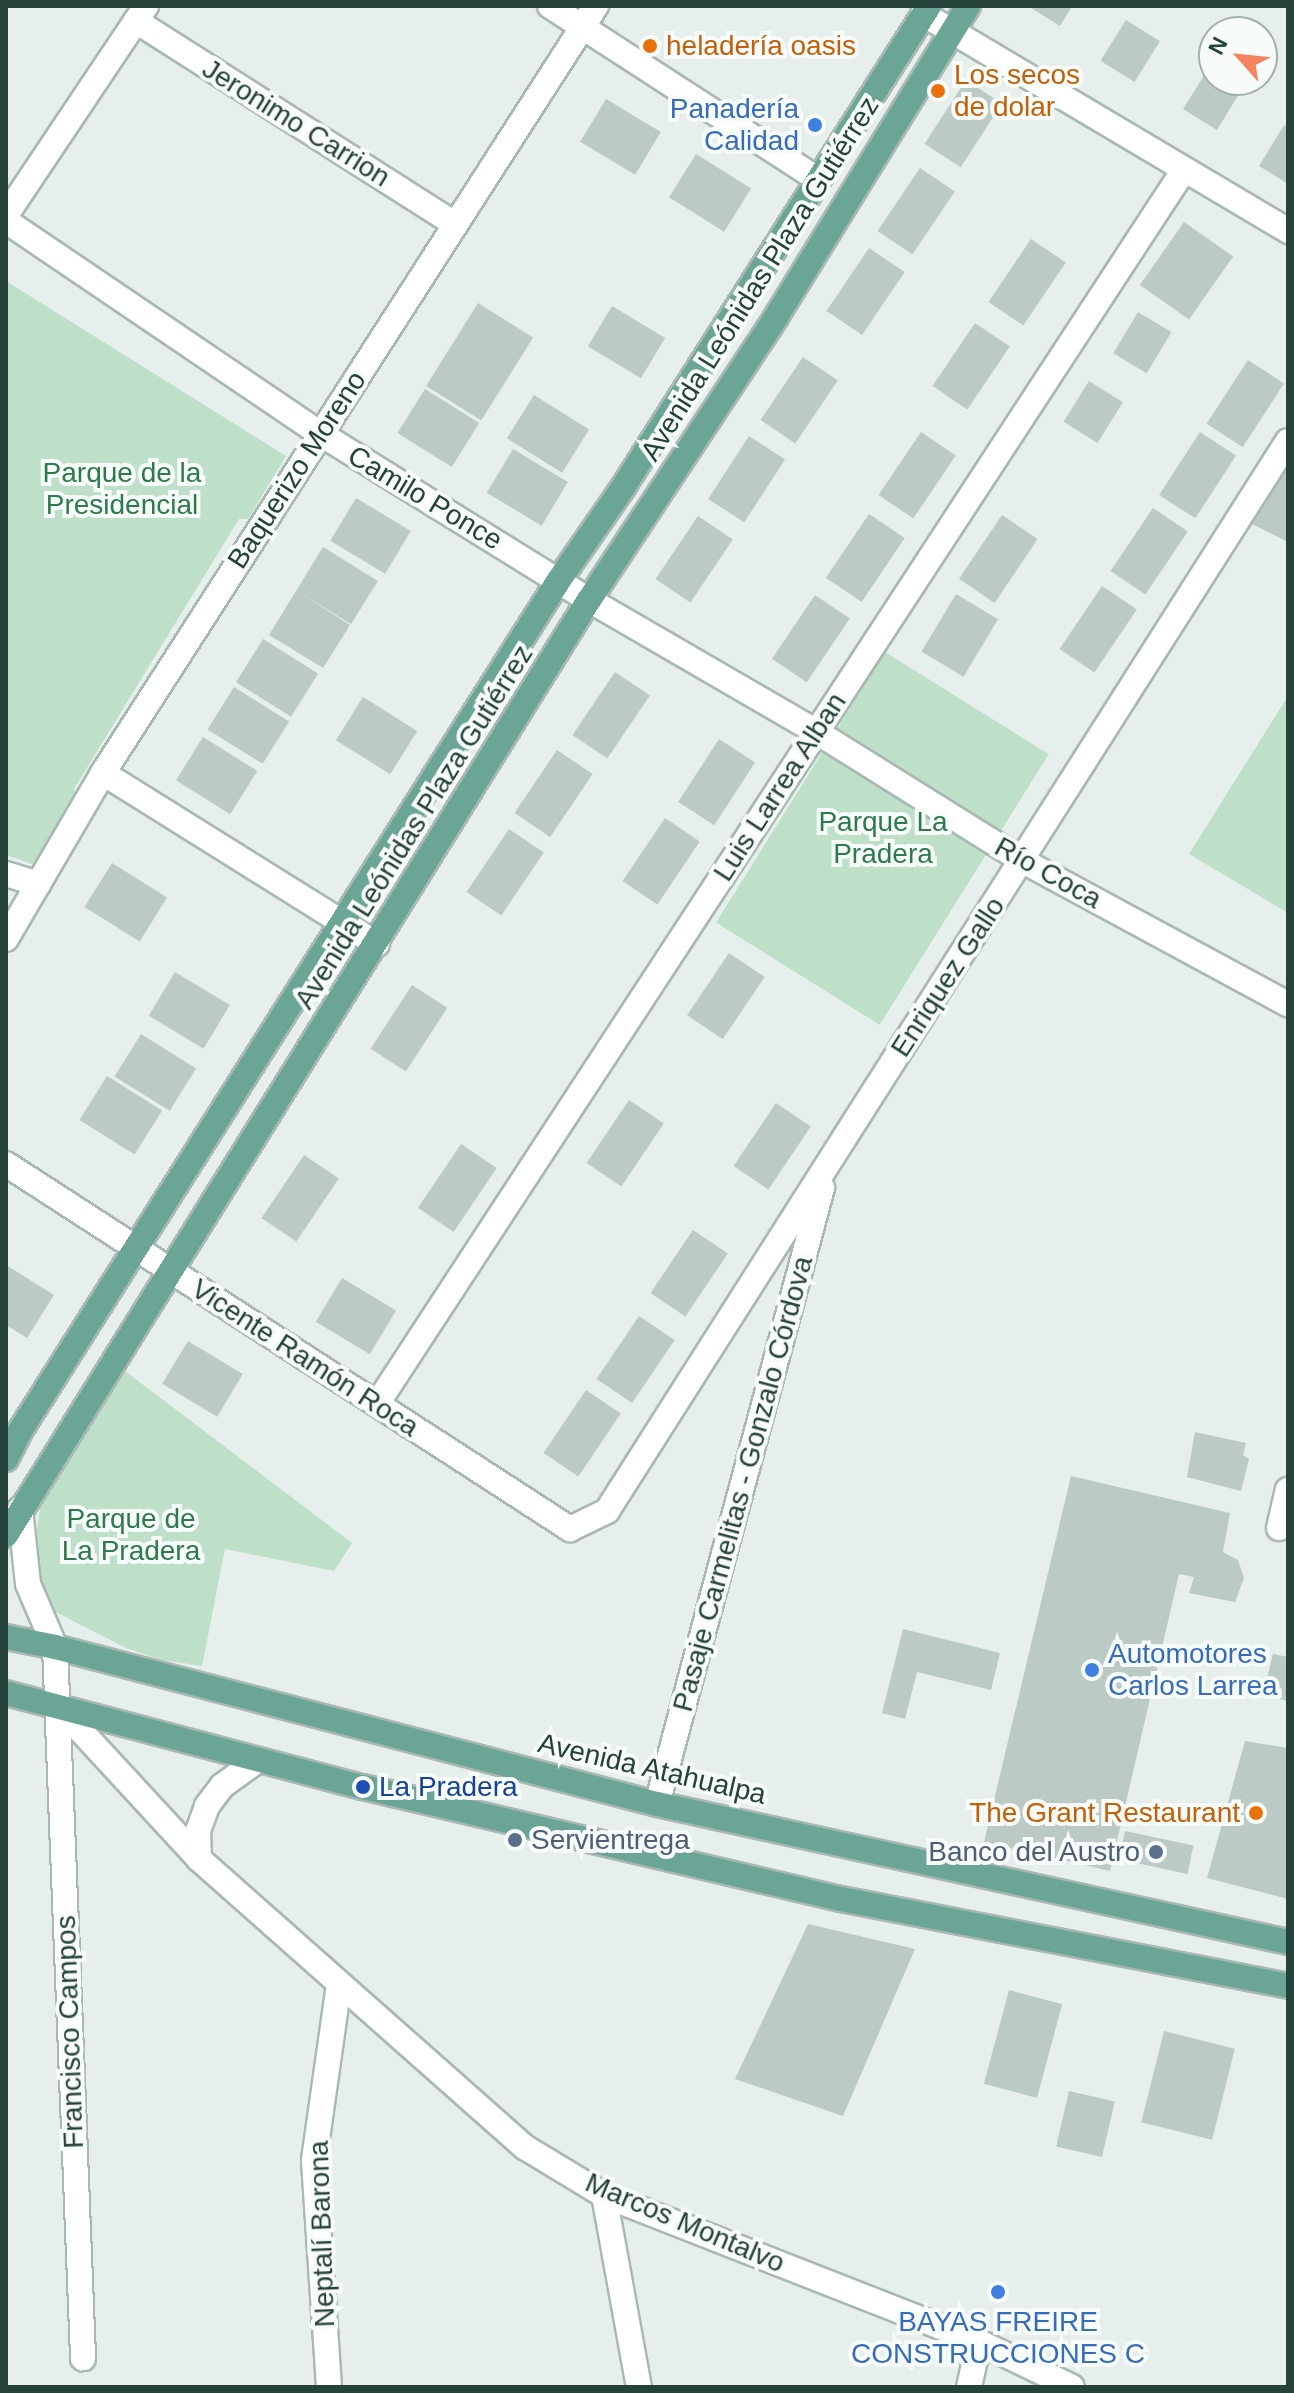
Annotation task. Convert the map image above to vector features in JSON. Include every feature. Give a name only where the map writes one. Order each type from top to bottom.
[{"type":"main road","name":"Avenida Leónidas Plaza Gutiérrez","points":[[6,1535],[173,1272],[589,600],[776,317],[968,6]]},
{"type":"main road","name":"Avenida Leónidas Plaza Gutiérrez","points":[[6,1459],[559,580],[622,489],[816,178],[926,10]]},
{"type":"main road","name":"Avenida Atahualpa","points":[[6,1637],[55,1647],[657,1804],[1288,1942]]},
{"type":"main road","points":[[6,1693],[258,1760],[841,1899],[1288,1986]]},
{"type":"street","points":[[550,6],[816,178]]},
{"type":"street","name":"Baquerizo Moreno","points":[[6,939],[103,773],[596,6]]},
{"type":"street","points":[[926,10],[952,30],[1288,231]]},
{"type":"street","points":[[6,218],[141,14]]},
{"type":"street","name":"Jeronimo Carrion","points":[[141,14],[456,225]]},
{"type":"street","name":"Luis Larrea Alban","points":[[377,1404],[1184,170]]},
{"type":"street","name":"Camilo Ponce","points":[[6,218],[321,434],[589,600],[815,731]]},
{"type":"street","name":"Enriquez Gallo","points":[[607,1511],[1288,441]]},
{"type":"street","name":"Río Coca","points":[[815,731],[1023,861],[1288,1004]]},
{"type":"street","points":[[103,773],[377,944]]},
{"type":"street","points":[[6,874],[39,884]]},
{"type":"street","name":"Vicente Ramón Roca","points":[[6,1164],[570,1529],[607,1511]]},
{"type":"street","name":"Pasaje Carmelitas - Gonzalo Córdova","points":[[657,1804],[828,1164]]},
{"type":"street","points":[[1279,1528],[1288,1490]]},
{"type":"street","points":[[20,1509],[28,1584],[55,1647],[57,1705]]},
{"type":"street","name":"Marcos Montalvo","points":[[57,1705],[199,1859],[526,2148],[604,2195],[979,2342],[1072,2387]]},
{"type":"street","name":"Francisco Campos","points":[[57,1705],[83,2358]]},
{"type":"street","points":[[199,1859],[198,1831],[207,1806],[222,1786],[258,1760]]},
{"type":"street","name":"Neptalí Barona","points":[[329,2387],[314,2160],[339,1985]]},
{"type":"street","points":[[604,2195],[639,2387]]},
{"type":"street","points":[[969,2387],[979,2342]]},
{"type":"green space","name":"Parque de la Presidencial","points":[[6,281],[286,456],[248,519],[239,519],[74,789],[78,798],[35,865],[6,855]]},
{"type":"green space","name":"Parque La Pradera","points":[[885,652],[1049,754],[880,1025],[716,923]]},
{"type":"green space","points":[[1288,696],[1288,913],[1189,854]]},
{"type":"green space","name":"Parque de La Pradera","points":[[121,1368],[352,1543],[334,1571],[225,1549],[202,1666],[162,1660],[126,1648],[50,1609],[39,1569],[36,1537],[41,1501]]},
{"type":"building","points":[[1028,6],[1072,6],[1060,26]]},
{"type":"building","points":[[1126,20],[1160,41],[1134,82],[1101,61]]},
{"type":"building","points":[[966,80],[1002,103],[961,167],[925,144]]},
{"type":"building","points":[[1198,85],[1198,96],[1238,96],[1217,130],[1183,109]]},
{"type":"building","points":[[606,99],[661,132],[635,175],[580,142]]},
{"type":"building","points":[[1284,125],[1288,127],[1288,184],[1259,166]]},
{"type":"building","points":[[696,154],[751,188],[724,232],[669,197]]},
{"type":"building","points":[[920,168],[955,191],[912,254],[878,231]]},
{"type":"building","points":[[1184,222],[1233,256],[1189,319],[1140,285]]},
{"type":"building","points":[[1031,239],[1066,262],[1023,325],[989,302]]},
{"type":"building","points":[[869,248],[905,272],[862,335],[827,311]]},
{"type":"building","points":[[478,303],[533,337],[481,421],[426,386]]},
{"type":"building","points":[[612,306],[665,338],[641,378],[588,346]]},
{"type":"building","points":[[1138,312],[1171,332],[1147,373],[1113,353]]},
{"type":"building","points":[[975,323],[1010,346],[967,409],[933,386]]},
{"type":"building","points":[[803,357],[838,380],[795,443],[761,420]]},
{"type":"building","points":[[1248,360],[1284,383],[1243,447],[1207,424]]},
{"type":"building","points":[[1089,381],[1123,402],[1097,443],[1064,422]]},
{"type":"building","points":[[425,389],[479,423],[452,467],[397,433]]},
{"type":"building","points":[[534,395],[589,429],[562,473],[507,438]]},
{"type":"building","points":[[921,432],[956,455],[913,518],[879,495]]},
{"type":"building","points":[[1200,432],[1236,455],[1195,518],[1159,495]]},
{"type":"building","points":[[749,436],[785,459],[744,522],[708,499]]},
{"type":"building","points":[[513,449],[568,482],[542,526],[487,493]]},
{"type":"building","points":[[1288,457],[1288,542],[1250,523]]},
{"type":"building","points":[[356,498],[411,531],[385,574],[330,541]]},
{"type":"building","points":[[1153,508],[1188,531],[1145,594],[1111,571]]},
{"type":"building","points":[[869,514],[905,538],[862,602],[826,578]]},
{"type":"building","points":[[1002,515],[1038,539],[995,603],[959,579]]},
{"type":"building","points":[[698,516],[733,539],[690,602],[656,579]]},
{"type":"building","points":[[323,547],[378,581],[351,624],[302,594],[350,625],[323,668],[269,635]]},
{"type":"building","points":[[1102,586],[1137,609],[1094,672],[1060,649]]},
{"type":"building","points":[[956,594],[998,619],[963,677],[921,651]]},
{"type":"building","points":[[815,595],[850,618],[807,682],[772,659]]},
{"type":"building","points":[[263,639],[318,673],[291,717],[236,682]]},
{"type":"building","points":[[615,672],[650,695],[607,758],[573,735]]},
{"type":"building","points":[[234,687],[289,721],[263,764],[208,729]]},
{"type":"building","points":[[363,697],[417,731],[390,774],[336,740]]},
{"type":"building","points":[[203,737],[257,771],[230,814],[176,780]]},
{"type":"building","points":[[719,739],[755,762],[714,825],[678,802]]},
{"type":"building","points":[[557,750],[593,774],[550,837],[515,813]]},
{"type":"building","points":[[665,818],[700,841],[657,904],[623,881]]},
{"type":"building","points":[[509,829],[544,852],[501,915],[467,892]]},
{"type":"building","points":[[112,863],[167,897],[140,942],[84,907]]},
{"type":"building","points":[[729,953],[765,977],[723,1039],[687,1015]]},
{"type":"building","points":[[175,972],[230,1005],[204,1049],[149,1016]]},
{"type":"building","points":[[412,985],[447,1008],[406,1072],[371,1049]]},
{"type":"building","points":[[141,1034],[196,1068],[170,1111],[115,1076]]},
{"type":"building","points":[[107,1076],[162,1110],[135,1155],[79,1120]]},
{"type":"building","points":[[629,1100],[664,1123],[621,1186],[587,1163]]},
{"type":"building","points":[[776,1103],[811,1126],[768,1189],[734,1166]]},
{"type":"building","points":[[461,1144],[497,1168],[454,1232],[418,1208]]},
{"type":"building","points":[[304,1155],[339,1178],[296,1241],[262,1218]]},
{"type":"building","points":[[693,1230],[728,1253],[685,1316],[651,1293]]},
{"type":"building","points":[[6,1265],[54,1295],[27,1338],[6,1325]]},
{"type":"building","points":[[342,1278],[396,1310],[370,1354],[316,1322]]},
{"type":"building","points":[[639,1316],[675,1340],[632,1403],[597,1379]]},
{"type":"building","points":[[188,1341],[243,1374],[217,1417],[162,1384]]},
{"type":"building","points":[[586,1390],[621,1413],[578,1476],[544,1453]]},
{"type":"building","points":[[1195,1432],[1246,1443],[1243,1455],[1249,1459],[1241,1491],[1187,1477]]},
{"type":"building","name":"Automotores Carlos Larrea","points":[[1071,1476],[1230,1513],[1223,1552],[1238,1560],[1244,1578],[1235,1602],[1189,1593],[1194,1577],[1179,1574],[1110,1871],[984,1842]]},
{"type":"building","points":[[903,1629],[1000,1653],[991,1690],[917,1672],[905,1719],[882,1713]]},
{"type":"building","points":[[1273,1654],[1288,1657],[1288,1701],[1280,1699],[1280,1693],[1264,1690]]},
{"type":"building","name":"The Grant Restaurant","points":[[1245,1741],[1288,1748],[1288,1899],[1207,1878]]},
{"type":"building","name":"Banco del Austro","points":[[1125,1831],[1193,1846],[1187,1874],[1119,1859]]},
{"type":"building","points":[[808,1924],[915,1949],[843,2116],[735,2079]]},
{"type":"building","points":[[1009,1990],[1062,2004],[1037,2098],[984,2084]]},
{"type":"building","points":[[1164,2031],[1235,2049],[1212,2140],[1141,2122]]},
{"type":"building","points":[[1069,2091],[1115,2102],[1102,2157],[1056,2147]]},
{"type":"place","name":"heladería oasis","points":[[650,46]]},
{"type":"place","name":"Los secos de dolar","points":[[938,91]]},
{"type":"place","name":"Panadería Calidad","points":[[815,125]]},
{"type":"place","name":"Automotores Carlos Larrea","points":[[1092,1670]]},
{"type":"place","name":"La Pradera","points":[[363,1787]]},
{"type":"place","name":"The Grant Restaurant","points":[[1256,1813]]},
{"type":"place","name":"Servientrega","points":[[515,1840]]},
{"type":"place","name":"Banco del Austro","points":[[1156,1852]]},
{"type":"place","name":"BAYAS FREIRE CONSTRUCCIONES C","points":[[998,2292]]}]
